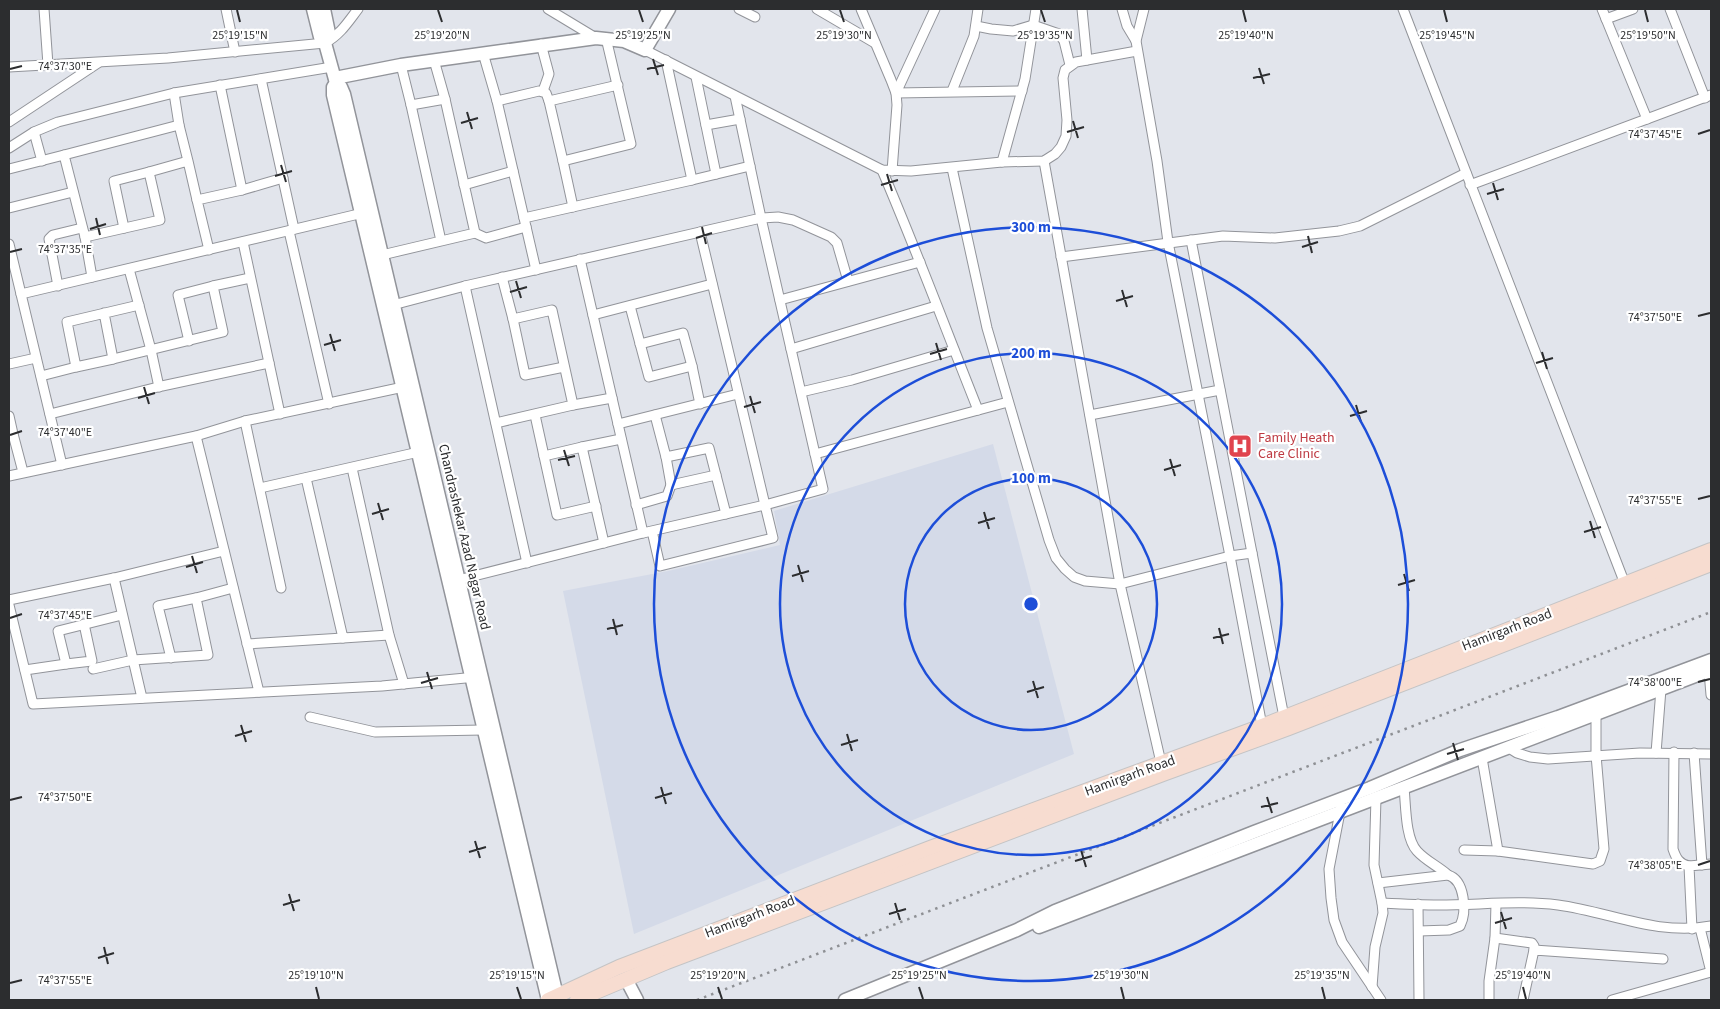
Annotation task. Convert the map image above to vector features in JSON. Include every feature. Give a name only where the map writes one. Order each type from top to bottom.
[{"type":"main road","name":"Hamirgarh Road","points":[[577,1000],[626,979],[1162,769],[1284,717],[1711,550]]},
{"type":"main road","name":"Hamirgarh Road","points":[[553,999],[611,970],[930,848],[1297,725],[1711,564]]},
{"type":"street","points":[[44,9],[48,65]]},
{"type":"street","points":[[226,9],[235,52]]},
{"type":"street","points":[[313,9],[320,37],[325,43]]},
{"type":"street","points":[[324,9],[330,33],[325,43]]},
{"type":"street","points":[[9,67],[235,52],[325,43],[335,38],[342,31],[358,9]]},
{"type":"street","points":[[548,9],[601,38],[618,85],[631,144],[563,161]]},
{"type":"street","points":[[645,50],[669,9]]},
{"type":"street","points":[[739,9],[754,17]]},
{"type":"street","points":[[817,9],[875,43]]},
{"type":"street","points":[[896,93],[935,9]]},
{"type":"street","points":[[952,92],[974,36],[978,9]]},
{"type":"street","points":[[1002,162],[1022,90],[1036,9]]},
{"type":"street","points":[[1082,9],[1088,60]]},
{"type":"street","points":[[1122,9],[1127,26],[1136,41]]},
{"type":"street","points":[[1144,9],[1136,41],[1137,51],[1157,161],[1168,242],[1262,726]]},
{"type":"street","points":[[1403,9],[1625,584]]},
{"type":"street","points":[[1602,9],[1647,119]]},
{"type":"street","points":[[1606,19],[1633,9]]},
{"type":"street","points":[[1470,185],[1708,96],[1670,9]]},
{"type":"street","points":[[863,10],[896,93],[897,105],[892,171]]},
{"type":"street","points":[[976,26],[1013,31],[1033,25],[1062,37],[1070,65]]},
{"type":"street","points":[[9,148],[34,132],[58,122],[174,93],[220,84],[261,79],[334,76],[541,44],[601,38],[624,41],[645,50],[882,170],[911,171],[1002,162],[1044,161],[1055,154],[1066,136],[1067,120],[1063,78],[1070,65],[1076,62],[1137,51]]},
{"type":"street","name":"Chandrashekar Azad Nagar Road","points":[[325,43],[334,76],[344,94],[366,212],[553,999]]},
{"type":"street","points":[[541,44],[549,74],[543,91]]},
{"type":"street","points":[[483,53],[497,101],[536,270]]},
{"type":"street","points":[[434,60],[475,232]]},
{"type":"street","points":[[666,60],[692,180]]},
{"type":"street","points":[[9,122],[99,62]]},
{"type":"street","points":[[401,66],[441,241]]},
{"type":"street","points":[[696,77],[716,174]]},
{"type":"street","points":[[261,79],[329,404]]},
{"type":"street","points":[[220,84],[242,190]]},
{"type":"street","points":[[549,100],[618,85]]},
{"type":"street","points":[[497,101],[539,90],[546,93],[573,207]]},
{"type":"street","points":[[896,93],[1022,90]]},
{"type":"street","points":[[174,93],[179,125],[209,250]]},
{"type":"street","points":[[453,581],[823,489],[735,96]]},
{"type":"street","points":[[411,105],[444,99]]},
{"type":"street","points":[[706,126],[740,119]]},
{"type":"street","points":[[9,169],[179,125]]},
{"type":"street","points":[[34,132],[42,161]]},
{"type":"street","points":[[64,156],[92,277]]},
{"type":"street","points":[[124,228],[114,181],[188,161]]},
{"type":"street","points":[[1044,161],[1120,584],[1162,769]]},
{"type":"street","points":[[382,255],[475,232],[486,238],[573,207],[750,166]]},
{"type":"street","points":[[952,168],[986,328],[1056,558],[1074,577],[1086,582],[1120,584],[1230,556],[1252,553]]},
{"type":"street","points":[[882,170],[978,410]]},
{"type":"street","points":[[464,185],[514,171]]},
{"type":"street","points":[[58,286],[49,239],[53,235],[124,228],[160,220],[150,172]]},
{"type":"street","points":[[1061,256],[1223,236],[1275,238],[1360,226],[1466,173]]},
{"type":"street","points":[[197,200],[283,178]]},
{"type":"street","points":[[9,208],[73,192]]},
{"type":"street","points":[[21,294],[366,212]]},
{"type":"street","name":"Chandrashekar Azad Nagar Road","points":[[366,212],[382,255],[389,306]]},
{"type":"street","points":[[389,306],[580,259],[761,218],[778,217],[793,220],[831,237],[837,243],[848,281]]},
{"type":"street","points":[[580,259],[636,505],[660,566],[773,538],[700,232]]},
{"type":"street","points":[[1191,240],[1284,717]]},
{"type":"street","points":[[243,242],[280,414]]},
{"type":"street","points":[[9,250],[62,465]]},
{"type":"street","points":[[780,300],[920,262]]},
{"type":"street","points":[[129,269],[159,387]]},
{"type":"street","points":[[502,277],[513,319],[524,375],[564,367]]},
{"type":"street","points":[[189,341],[178,295],[250,278]]},
{"type":"street","points":[[593,316],[712,284]]},
{"type":"street","points":[[41,376],[223,332],[213,286]]},
{"type":"street","points":[[465,286],[527,562]]},
{"type":"street","points":[[76,367],[67,322],[138,305]]},
{"type":"street","points":[[630,306],[649,377],[692,366]]},
{"type":"street","points":[[791,349],[936,306]]},
{"type":"street","points":[[513,319],[552,310],[572,405]]},
{"type":"street","points":[[104,313],[113,359]]},
{"type":"street","points":[[640,344],[683,333],[700,404]]},
{"type":"street","points":[[801,392],[852,380],[954,350]]},
{"type":"street","points":[[9,364],[36,358]]},
{"type":"street","points":[[50,414],[159,387],[269,363]]},
{"type":"street","points":[[9,476],[196,436],[245,421],[408,386]]},
{"type":"street","points":[[1090,415],[1220,390]]},
{"type":"street","points":[[618,424],[738,394]]},
{"type":"street","points":[[496,423],[572,405],[612,398]]},
{"type":"street","points":[[815,454],[1008,402]]},
{"type":"street","points":[[535,415],[557,515],[596,506]]},
{"type":"street","points":[[636,505],[667,496],[671,485],[656,415]]},
{"type":"street","points":[[9,416],[11,434],[24,472]]},
{"type":"street","points":[[245,421],[281,588]]},
{"type":"street","points":[[196,436],[259,692]]},
{"type":"street","points":[[544,456],[621,439]]},
{"type":"street","points":[[582,447],[604,543]]},
{"type":"street","points":[[666,458],[709,448],[726,514]]},
{"type":"street","points":[[260,488],[423,451]]},
{"type":"street","points":[[352,468],[389,635],[404,684]]},
{"type":"street","points":[[671,485],[716,475]]},
{"type":"street","points":[[306,478],[343,638]]},
{"type":"street","points":[[9,600],[114,578],[224,551]]},
{"type":"street","points":[[114,578],[142,698]]},
{"type":"street","points":[[171,658],[158,606],[234,588]]},
{"type":"street","points":[[93,669],[133,660],[208,655],[196,598]]},
{"type":"street","points":[[9,609],[33,704],[293,691],[476,677]]},
{"type":"street","points":[[66,664],[58,631],[122,614]]},
{"type":"street","points":[[25,670],[92,661],[84,624]]},
{"type":"street","points":[[247,644],[389,635]]},
{"type":"street","points":[[859,1000],[993,944],[1509,748],[1661,689],[1710,667]]},
{"type":"street","points":[[1710,667],[1711,695]]},
{"type":"street","points":[[844,1000],[1017,930],[1055,911],[1342,799],[1460,750],[1710,667]]},
{"type":"street","name":"Chandrashekar Azad Nagar Road","points":[[476,677],[483,730],[553,999]]},
{"type":"street","points":[[1656,753],[1661,689]]},
{"type":"street","points":[[1464,850],[1498,851],[1594,864],[1600,861],[1604,849],[1596,755],[1596,714]]},
{"type":"street","points":[[310,717],[375,732],[483,730]]},
{"type":"street","points":[[1509,748],[1530,757],[1548,758],[1674,752],[1711,754]]},
{"type":"street","points":[[1674,752],[1673,849],[1679,861],[1683,865],[1689,866],[1707,864],[1694,753]]},
{"type":"street","points":[[1482,758],[1498,851]]},
{"type":"street","points":[[1404,788],[1409,836],[1412,844],[1422,856],[1452,876],[1458,883],[1464,904],[1463,920],[1458,927],[1449,930],[1419,931]]},
{"type":"street","points":[[1372,987],[1375,947],[1383,913],[1374,860],[1376,798]]},
{"type":"street","points":[[1342,799],[1328,869],[1334,920],[1342,942],[1381,1000]]},
{"type":"street","points":[[1612,1000],[1711,972],[1696,928],[1689,866]]},
{"type":"street","points":[[1378,883],[1448,875]]},
{"type":"street","points":[[1382,903],[1558,905],[1655,926],[1696,928],[1711,926]]},
{"type":"street","points":[[1418,904],[1419,1000]]},
{"type":"street","points":[[1489,1000],[1496,904]]},
{"type":"street","points":[[1495,938],[1532,943],[1534,946],[1522,1000]]},
{"type":"street","points":[[1534,950],[1663,959]]},
{"type":"street","points":[[626,979],[637,1000]]},
{"type":"shaded area","points":[[993,444],[1074,754],[634,934],[563,591],[668,571],[780,545],[774,511]]},
{"type":"railway","points":[[697,1000],[1711,612]]},
{"type":"place","name":"Family Heath Care Clinic","points":[[1240,446]]}]
